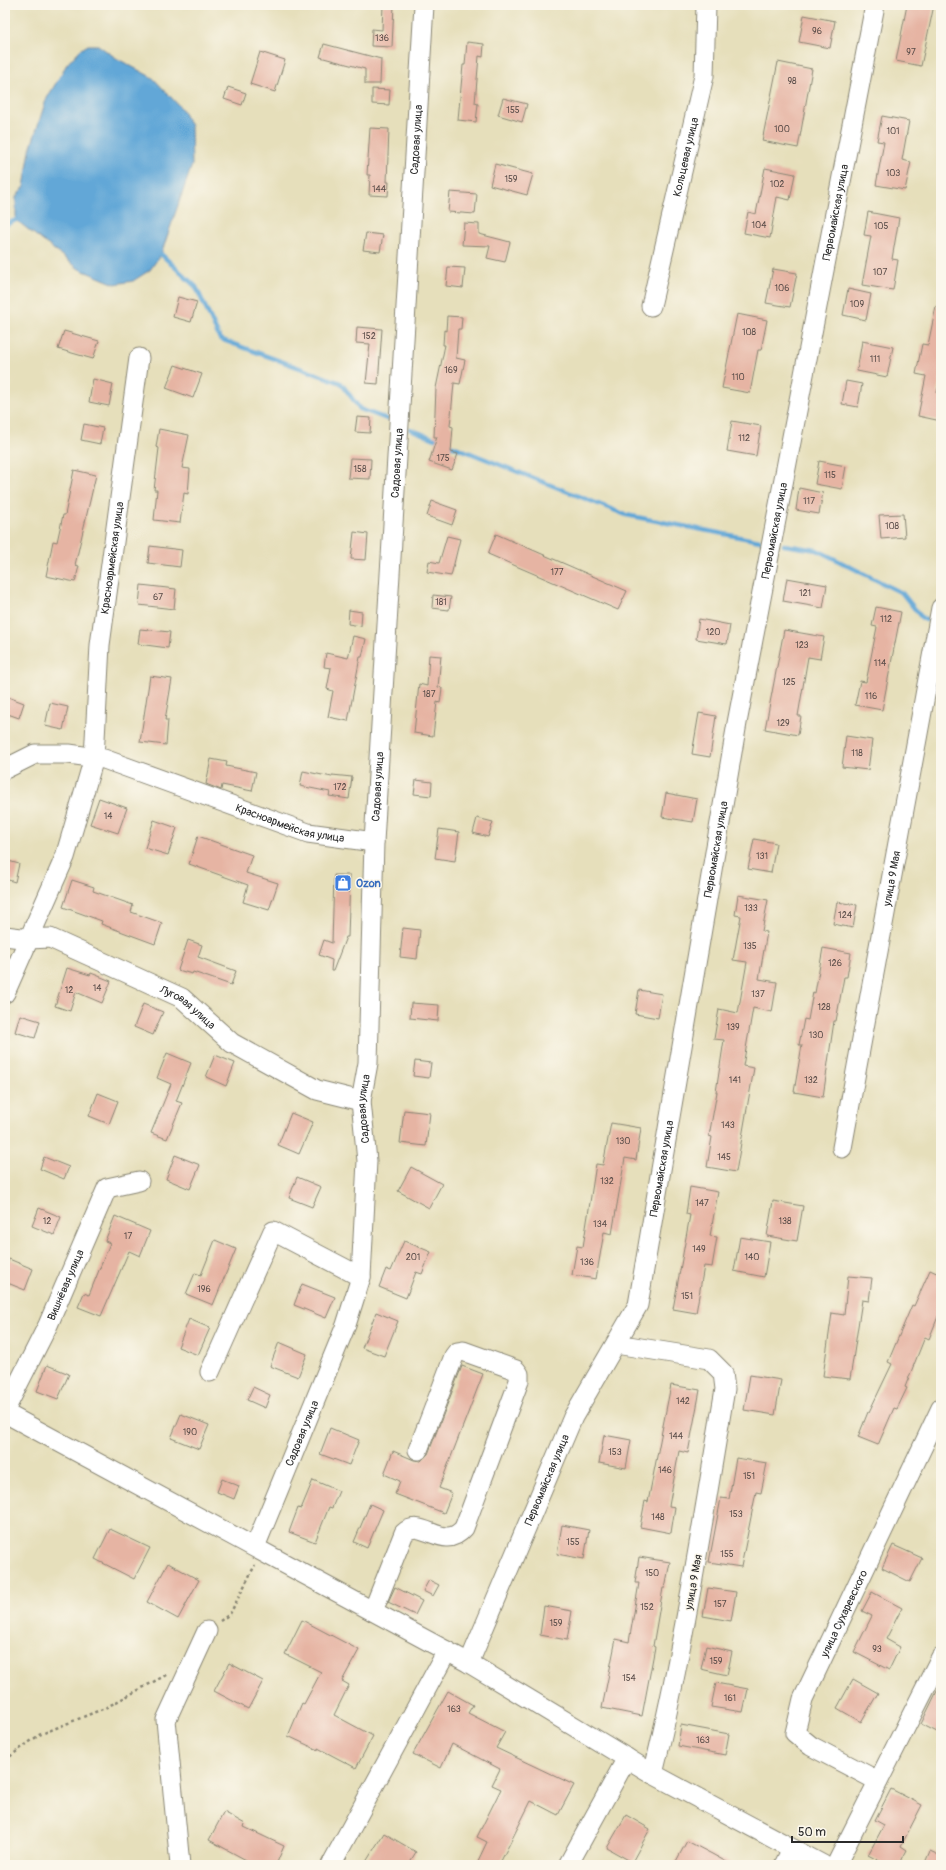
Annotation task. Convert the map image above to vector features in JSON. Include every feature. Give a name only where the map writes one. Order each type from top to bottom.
[{"type":"street","name":"Садовая улица","points":[[259,1549],[346,1325],[361,1277],[367,1161],[361,1101],[368,1063],[374,842],[424,5]]},
{"type":"street","name":"Кольцевая улица","points":[[651,306],[704,76],[706,5]]},
{"type":"street","name":"Первомайская улица","points":[[469,1663],[573,1417],[638,1305],[737,723],[875,5]]},
{"type":"street","name":"Красноармейская улица","points":[[94,758],[100,645],[139,358]]},
{"type":"street","name":"улица 9 Мая","points":[[842,1148],[941,608]]},
{"type":"street","name":"Красноармейская улица","points":[[5,769],[35,754],[69,754],[104,759],[308,832],[374,842]]},
{"type":"street","points":[[5,993],[65,857],[94,758]]},
{"type":"street","name":"Луговая улица","points":[[5,936],[29,939],[50,938],[182,998],[232,1043],[318,1090],[361,1101]]},
{"type":"street","name":"Вишнёвая улица","points":[[5,1412],[48,1325],[106,1188],[139,1181]]},
{"type":"street","points":[[210,1372],[273,1231],[361,1277]]},
{"type":"street","name":"улица 9 Мая","points":[[616,1344],[709,1359],[723,1373],[725,1389],[687,1616],[667,1716],[653,1774]]},
{"type":"street","points":[[373,1611],[404,1533],[409,1528],[414,1528],[445,1537],[452,1537],[464,1528],[519,1381],[519,1374],[516,1370],[463,1351],[457,1352],[454,1356],[418,1450]]},
{"type":"street","name":"улица Сухаревского","points":[[878,1781],[811,1746],[795,1733],[803,1699],[941,1408]]},
{"type":"street","points":[[5,1412],[469,1663],[788,1857],[823,1865]]},
{"type":"street","points":[[180,1865],[166,1720],[207,1631]]},
{"type":"street","points":[[331,1865],[447,1651]]},
{"type":"street","points":[[836,1865],[941,1657]]},
{"type":"street","points":[[568,1865],[627,1758]]},
{"type":"path","points":[[207,1631],[230,1614],[259,1549]]},
{"type":"path","points":[[5,1760],[39,1735],[105,1708],[170,1673]]},
{"type":"water","points":[[88,45],[98,45],[116,58],[153,78],[181,108],[191,126],[192,165],[161,254],[150,270],[133,281],[115,284],[79,269],[16,220],[16,197],[24,187],[30,150],[46,100],[67,64],[80,50]]},
{"type":"building","points":[[383,5],[394,5],[392,47],[371,46],[372,29],[382,30]]},
{"type":"building","points":[[907,5],[934,5],[921,66],[896,61]]},
{"type":"building","points":[[804,15],[835,21],[830,48],[799,42]]},
{"type":"building","points":[[467,42],[484,44],[483,57],[479,56],[475,103],[478,104],[476,122],[458,120],[463,65],[465,65]]},
{"type":"building","points":[[324,44],[381,59],[380,84],[365,84],[365,69],[320,57]]},
{"type":"building","points":[[260,52],[285,60],[275,92],[250,84]]},
{"type":"building","points":[[778,62],[812,69],[798,148],[762,141]]},
{"type":"building","points":[[228,87],[246,93],[242,105],[224,99]]},
{"type":"building","points":[[372,89],[390,90],[389,105],[372,104]]},
{"type":"building","points":[[503,98],[527,104],[522,122],[498,115]]},
{"type":"building","points":[[882,116],[909,121],[902,160],[911,162],[905,190],[876,185],[884,142],[877,141]]},
{"type":"building","points":[[370,128],[389,129],[387,182],[389,182],[388,196],[369,195],[370,175],[367,175]]},
{"type":"building","points":[[495,164],[533,174],[527,195],[490,185]]},
{"type":"building","points":[[765,168],[795,174],[790,200],[777,197],[770,238],[744,233],[748,212],[756,214]]},
{"type":"building","points":[[450,192],[477,194],[475,214],[448,212]]},
{"type":"building","points":[[868,212],[899,218],[892,259],[898,260],[893,290],[862,285],[871,236],[864,235]]},
{"type":"building","points":[[464,223],[479,224],[479,234],[510,242],[505,262],[487,258],[490,246],[462,245]]},
{"type":"building","points":[[366,233],[383,235],[380,252],[363,250]]},
{"type":"building","points":[[448,267],[465,268],[463,288],[446,286]]},
{"type":"building","points":[[773,269],[797,273],[790,307],[766,303]]},
{"type":"building","points":[[848,289],[871,294],[866,320],[843,315]]},
{"type":"building","points":[[178,297],[197,302],[191,322],[173,317]]},
{"type":"building","points":[[936,306],[941,306],[941,375],[937,393],[941,393],[941,421],[918,416],[926,376],[916,374],[922,344],[928,345]]},
{"type":"building","points":[[737,314],[767,320],[761,350],[758,350],[750,393],[722,388]]},
{"type":"building","points":[[447,316],[462,317],[461,329],[458,329],[456,358],[465,360],[460,384],[454,383],[450,426],[453,427],[451,452],[458,454],[452,470],[429,462],[437,437],[434,437],[436,388],[445,345],[443,345],[444,330],[446,331]]},
{"type":"building","points":[[357,327],[382,329],[378,384],[366,383],[370,344],[356,343]]},
{"type":"building","points":[[64,331],[99,341],[93,359],[58,349]]},
{"type":"building","points":[[862,341],[893,347],[887,377],[857,371]]},
{"type":"building","points":[[175,365],[202,374],[193,398],[166,388]]},
{"type":"building","points":[[93,379],[113,384],[109,406],[89,402]]},
{"type":"building","points":[[846,381],[862,384],[858,407],[842,404]]},
{"type":"building","points":[[357,417],[371,418],[370,433],[355,432]]},
{"type":"building","points":[[732,421],[761,426],[756,456],[727,451]]},
{"type":"building","points":[[84,424],[103,428],[100,444],[81,440]]},
{"type":"building","points":[[159,429],[189,435],[182,468],[190,469],[188,494],[184,493],[180,523],[154,520],[157,490],[154,490],[159,448],[156,447]]},
{"type":"building","points":[[350,458],[371,459],[370,479],[348,478]]},
{"type":"building","points":[[819,461],[846,466],[842,489],[815,484]]},
{"type":"building","points":[[74,470],[96,475],[75,565],[79,566],[75,582],[46,576],[53,541],[57,542],[63,515],[65,515]]},
{"type":"building","points":[[799,488],[823,493],[819,514],[796,510]]},
{"type":"building","points":[[432,501],[457,510],[452,525],[427,516]]},
{"type":"building","points":[[903,514],[905,537],[881,539],[879,515]]},
{"type":"building","points":[[354,532],[368,534],[366,560],[351,559]]},
{"type":"building","points":[[496,534],[627,591],[618,610],[488,554]]},
{"type":"building","points":[[447,536],[460,539],[451,576],[427,572],[429,561],[439,563]]},
{"type":"building","points":[[150,546],[182,550],[180,567],[148,563]]},
{"type":"building","points":[[787,578],[827,585],[823,608],[783,601]]},
{"type":"building","points":[[141,585],[176,589],[174,609],[139,605]]},
{"type":"building","points":[[433,595],[451,597],[449,610],[432,608]]},
{"type":"building","points":[[876,607],[901,612],[882,710],[855,705],[860,681],[866,682],[877,627],[872,626]]},
{"type":"building","points":[[349,610],[362,612],[361,626],[348,624]]},
{"type":"building","points":[[699,619],[730,625],[727,644],[696,639]]},
{"type":"building","points":[[140,629],[170,632],[168,648],[138,644]]},
{"type":"building","points":[[784,630],[824,637],[820,659],[808,657],[798,716],[801,716],[798,735],[765,729]]},
{"type":"building","points":[[353,636],[366,639],[362,657],[360,657],[348,721],[328,717],[333,691],[327,689],[331,668],[324,667],[326,653],[348,658]]},
{"type":"building","points":[[429,655],[441,656],[438,687],[442,688],[440,703],[437,702],[433,736],[414,733],[419,684],[427,686]]},
{"type":"building","points":[[150,676],[172,679],[165,720],[168,720],[166,745],[140,742]]},
{"type":"building","points":[[8,697],[24,703],[19,718],[5,713]]},
{"type":"building","points":[[50,703],[68,707],[63,730],[45,726]]},
{"type":"building","points":[[699,713],[716,716],[710,757],[692,754]]},
{"type":"building","points":[[846,736],[872,740],[868,770],[842,767]]},
{"type":"building","points":[[211,759],[227,762],[226,766],[256,772],[252,791],[222,785],[221,790],[206,784]]},
{"type":"building","points":[[303,771],[332,777],[332,775],[352,777],[349,799],[329,796],[330,792],[300,786]]},
{"type":"building","points":[[416,780],[432,782],[431,796],[414,794]]},
{"type":"building","points":[[666,793],[697,799],[693,822],[662,817]]},
{"type":"building","points":[[99,798],[127,808],[118,833],[90,824]]},
{"type":"building","points":[[477,818],[493,822],[488,837],[473,833]]},
{"type":"building","points":[[154,820],[177,828],[168,855],[145,848]]},
{"type":"building","points":[[439,829],[459,832],[455,861],[435,858]]},
{"type":"building","points":[[198,836],[252,855],[246,873],[278,883],[269,910],[243,902],[248,885],[189,864]]},
{"type":"building","points":[[754,839],[776,843],[771,873],[748,869]]},
{"type":"building","points":[[5,860],[19,864],[15,882],[5,879]]},
{"type":"building","points":[[334,875],[350,875],[348,937],[346,937],[333,971],[331,971],[332,960],[319,955],[324,940],[332,943]]},
{"type":"building","points":[[72,880],[94,887],[93,891],[133,905],[131,912],[162,923],[155,944],[101,924],[102,921],[63,907]]},
{"type":"building","points":[[738,895],[768,900],[762,931],[767,932],[759,979],[777,982],[772,1012],[753,1008],[743,1066],[754,1068],[736,1172],[707,1167],[712,1137],[709,1136],[724,1040],[714,1039],[719,1009],[738,1013],[747,962],[733,960],[741,916],[735,915]]},
{"type":"building","points":[[837,902],[857,905],[853,928],[833,924]]},
{"type":"building","points":[[403,928],[420,930],[417,959],[400,957]]},
{"type":"building","points":[[188,940],[202,945],[198,957],[236,971],[231,985],[193,972],[192,974],[178,970]]},
{"type":"building","points":[[823,948],[851,953],[847,977],[844,977],[836,1021],[834,1021],[823,1097],[794,1092],[802,1045],[799,1045],[804,1019],[808,1020],[813,992],[815,993]]},
{"type":"building","points":[[67,968],[90,975],[91,973],[111,981],[102,1003],[76,992],[70,1011],[55,1006]]},
{"type":"building","points":[[639,990],[662,994],[658,1018],[635,1014]]},
{"type":"building","points":[[411,1003],[439,1005],[438,1021],[410,1018]]},
{"type":"building","points":[[143,1004],[163,1012],[153,1035],[134,1027]]},
{"type":"building","points":[[20,1015],[40,1021],[35,1038],[15,1032]]},
{"type":"building","points":[[167,1053],[191,1063],[176,1101],[182,1103],[167,1139],[151,1133],[171,1084],[157,1078]]},
{"type":"building","points":[[215,1055],[235,1063],[226,1086],[206,1077]]},
{"type":"building","points":[[415,1061],[431,1063],[429,1078],[413,1076]]},
{"type":"building","points":[[98,1093],[118,1101],[109,1124],[89,1116]]},
{"type":"building","points":[[404,1110],[430,1113],[426,1146],[400,1143]]},
{"type":"building","points":[[291,1113],[313,1122],[299,1154],[278,1145]]},
{"type":"building","points":[[611,1123],[641,1128],[636,1160],[625,1158],[612,1234],[604,1232],[596,1279],[572,1275],[577,1246],[583,1247],[596,1164],[603,1165]]},
{"type":"building","points":[[175,1155],[200,1165],[190,1189],[166,1179]]},
{"type":"building","points":[[44,1157],[69,1167],[64,1179],[40,1169]]},
{"type":"building","points":[[411,1167],[442,1184],[429,1208],[398,1191]]},
{"type":"building","points":[[297,1177],[321,1187],[312,1207],[289,1198]]},
{"type":"building","points":[[690,1187],[718,1192],[710,1236],[717,1237],[712,1267],[704,1266],[696,1313],[673,1309],[690,1215],[686,1214]]},
{"type":"building","points":[[773,1201],[803,1206],[797,1241],[767,1236]]},
{"type":"building","points":[[39,1208],[61,1217],[54,1235],[32,1226]]},
{"type":"building","points":[[115,1216],[150,1231],[140,1256],[129,1251],[101,1316],[78,1307],[84,1293],[89,1295],[110,1243],[105,1241]]},
{"type":"building","points":[[740,1237],[770,1242],[764,1277],[734,1271]]},
{"type":"building","points":[[215,1240],[236,1249],[213,1305],[186,1294],[195,1273],[201,1275]]},
{"type":"building","points":[[404,1241],[431,1252],[422,1274],[416,1272],[406,1298],[379,1287],[386,1269],[391,1271]]},
{"type":"building","points":[[9,1259],[33,1269],[25,1290],[5,1282],[5,1270]]},
{"type":"building","points":[[930,1270],[941,1275],[941,1309],[929,1339],[925,1337],[905,1387],[907,1388],[897,1409],[894,1408],[878,1445],[858,1437],[868,1412],[892,1364],[888,1362],[912,1305],[914,1306]]},
{"type":"building","points":[[848,1276],[872,1278],[869,1301],[862,1300],[850,1379],[823,1376],[832,1313],[844,1315]]},
{"type":"building","points":[[302,1284],[335,1297],[326,1318],[294,1305]]},
{"type":"building","points":[[376,1312],[398,1321],[384,1356],[362,1348]]},
{"type":"building","points":[[189,1319],[210,1328],[198,1355],[178,1347]]},
{"type":"building","points":[[279,1342],[307,1354],[298,1377],[270,1366]]},
{"type":"building","points":[[47,1365],[69,1374],[58,1399],[37,1391]]},
{"type":"building","points":[[462,1366],[483,1374],[439,1488],[452,1493],[444,1513],[395,1494],[400,1481],[384,1474],[393,1451],[414,1460],[421,1461],[428,1454]]},
{"type":"building","points":[[750,1375],[781,1380],[775,1415],[744,1410]]},
{"type":"building","points":[[671,1385],[700,1390],[688,1453],[679,1451],[669,1506],[675,1507],[671,1533],[640,1527],[645,1501],[648,1502]]},
{"type":"building","points":[[253,1387],[270,1395],[265,1408],[247,1400]]},
{"type":"building","points":[[181,1414],[209,1425],[199,1449],[171,1438]]},
{"type":"building","points":[[330,1428],[359,1440],[349,1465],[320,1454]]},
{"type":"building","points":[[604,1435],[631,1440],[626,1468],[599,1463]]},
{"type":"building","points":[[736,1458],[767,1463],[761,1493],[756,1492],[741,1567],[709,1562],[721,1498],[729,1499]]},
{"type":"building","points":[[222,1479],[239,1486],[234,1499],[217,1492]]},
{"type":"building","points":[[313,1480],[339,1491],[332,1508],[329,1507],[315,1542],[289,1532],[298,1508],[301,1509]]},
{"type":"building","points":[[370,1504],[383,1510],[367,1548],[354,1542]]},
{"type":"building","points":[[562,1525],[589,1530],[584,1559],[557,1554]]},
{"type":"building","points":[[110,1529],[150,1548],[134,1579],[95,1559]]},
{"type":"building","points":[[893,1545],[922,1558],[910,1582],[882,1568]]},
{"type":"building","points":[[639,1557],[670,1562],[665,1588],[663,1588],[653,1646],[655,1647],[642,1716],[602,1708],[616,1639],[629,1642],[639,1583],[635,1583]]},
{"type":"building","points":[[168,1563],[199,1580],[178,1619],[147,1602]]},
{"type":"building","points":[[429,1580],[439,1585],[433,1596],[423,1591]]},
{"type":"building","points":[[395,1587],[422,1601],[415,1615],[388,1602]]},
{"type":"building","points":[[708,1588],[736,1592],[731,1621],[703,1616]]},
{"type":"building","points":[[872,1592],[902,1608],[886,1639],[900,1647],[889,1670],[854,1652],[872,1616],[862,1611]]},
{"type":"building","points":[[544,1606],[572,1611],[567,1640],[540,1635]]},
{"type":"building","points":[[302,1620],[359,1650],[342,1681],[349,1685],[334,1715],[373,1736],[356,1768],[318,1748],[318,1750],[288,1736],[302,1703],[304,1704],[321,1672],[285,1654]]},
{"type":"building","points":[[706,1646],[732,1652],[727,1675],[701,1669]]},
{"type":"building","points":[[229,1663],[263,1681],[248,1709],[214,1691]]},
{"type":"building","points":[[853,1679],[878,1693],[861,1722],[837,1708]]},
{"type":"building","points":[[716,1683],[748,1689],[743,1712],[711,1707]]},
{"type":"building","points":[[941,1683],[941,1734],[921,1724]]},
{"type":"building","points":[[448,1691],[473,1705],[468,1713],[505,1732],[496,1748],[574,1785],[558,1815],[531,1801],[499,1865],[476,1865],[487,1842],[477,1837],[501,1789],[492,1785],[500,1769],[452,1744],[441,1768],[413,1754]]},
{"type":"building","points":[[681,1725],[729,1734],[725,1755],[678,1746]]},
{"type":"building","points":[[891,1789],[922,1805],[901,1846],[907,1850],[899,1865],[887,1865],[868,1855],[884,1825],[875,1820]]},
{"type":"building","points":[[224,1812],[245,1824],[244,1827],[284,1846],[276,1865],[246,1865],[248,1861],[209,1840]]},
{"type":"building","points":[[626,1815],[650,1829],[632,1862],[607,1848]]},
{"type":"building","points":[[384,1833],[416,1852],[408,1865],[364,1865]]},
{"type":"building","points":[[687,1841],[712,1854],[732,1865],[674,1865]]},
{"type":"building","points":[[930,1851],[941,1856],[941,1865],[924,1865]]},
{"type":"waterway","points":[[5,225],[16,220]]},
{"type":"waterway","points":[[161,254],[196,287],[220,339],[341,383],[360,409],[387,419]]},
{"type":"waterway","points":[[410,429],[626,515],[760,541]]},
{"type":"waterway","points":[[784,545],[817,550],[902,593],[922,618],[926,620]]},
{"type":"place","name":"Ozon","points":[[343,883]]}]
